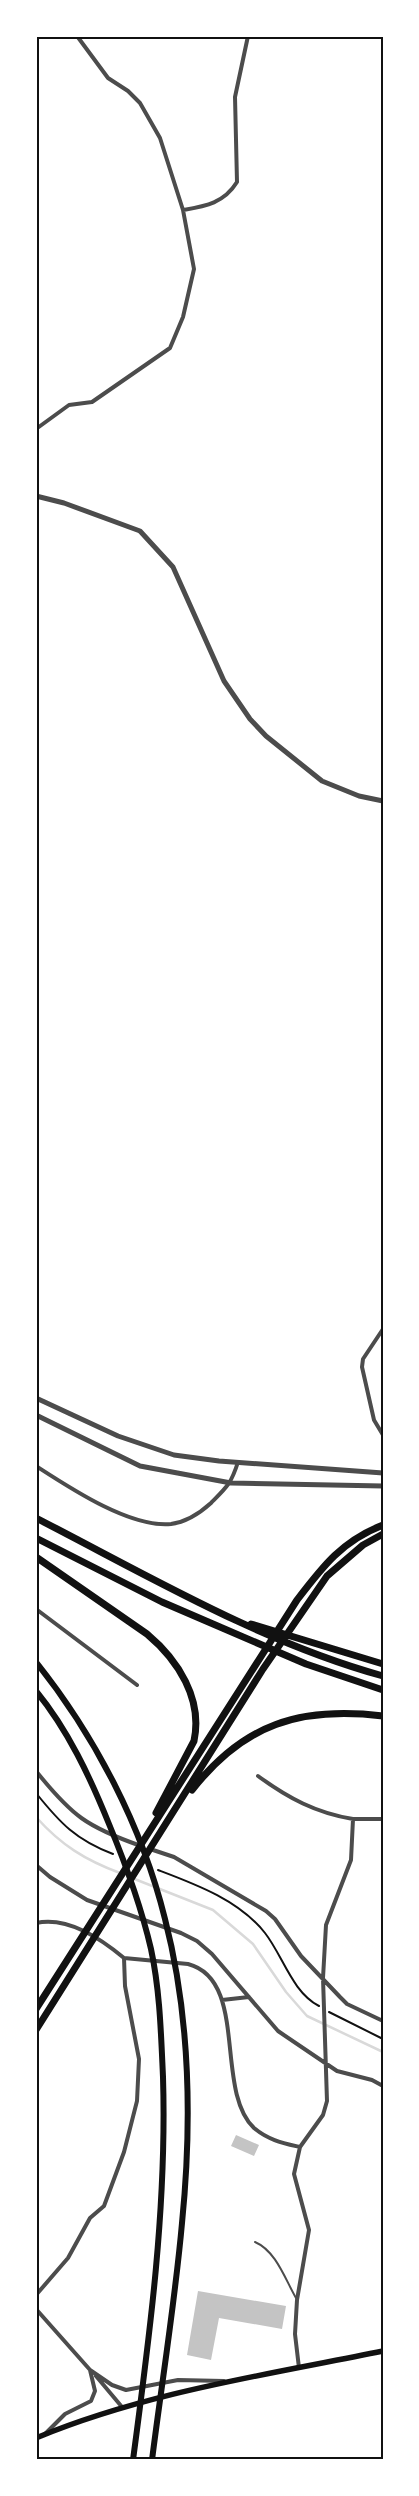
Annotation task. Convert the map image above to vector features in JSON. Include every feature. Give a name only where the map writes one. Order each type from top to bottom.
[{"type":"highway","points":[[36,1518],[258,1631],[348,1666],[383,1676]]},
{"type":"highway","points":[[36,2030],[165,1824],[199,1777],[298,1600],[326,1562],[351,1541],[383,1525]]},
{"type":"highway","points":[[36,2009],[189,1770],[259,1667],[327,1576],[341,1561],[363,1545],[383,1534]]},
{"type":"highway","points":[[36,1538],[179,1610],[306,1664],[383,1690]]},
{"type":"highway","points":[[36,1557],[147,1634],[162,1647],[174,1662],[189,1690],[196,1715],[194,1741],[138,1850]]},
{"type":"highway","points":[[227,1616],[383,1664]]},
{"type":"highway","points":[[36,1662],[81,1726],[129,1816],[165,1917],[173,1954],[186,2062],[185,2170],[182,2222],[153,2460]]},
{"type":"highway","points":[[36,1690],[75,1748],[104,1810],[138,1900],[151,1950],[159,2004],[164,2107],[161,2225],[135,2448],[132,2460]]},
{"type":"highway","points":[[199,1777],[237,1744],[256,1731],[274,1724],[338,1712],[383,1716]]},
{"type":"main road","points":[[36,2438],[122,2407],[228,2380],[383,2351]]},
{"type":"street","points":[[36,429],[69,406],[92,402],[170,348],[183,316],[194,269],[183,210],[160,138],[140,103],[128,91],[108,78],[77,36]]},
{"type":"street","points":[[183,210],[209,206],[220,201],[237,182],[235,97],[248,36]]},
{"type":"street","points":[[36,496],[64,503],[140,531],[173,567],[224,681],[250,719],[266,736],[322,781],[359,796],[383,801]]},
{"type":"street","points":[[383,1329],[363,1359],[362,1367],[374,1420],[383,1435]]},
{"type":"street","points":[[36,1398],[118,1436],[174,1455],[383,1473]]},
{"type":"street","points":[[36,1415],[140,1466],[231,1483],[383,1486]]},
{"type":"street","points":[[36,1466],[81,1495],[110,1510],[155,1524],[172,1524],[193,1517],[231,1483],[238,1462]]},
{"type":"street","points":[[36,1609],[137,1685]]},
{"type":"street","points":[[36,1771],[58,1798],[104,1833],[174,1857],[266,1911],[275,1919],[301,1956],[332,1990],[348,2004],[383,2021]]},
{"type":"street","points":[[258,1776],[285,1796],[305,1806],[353,1819],[383,1819]]},
{"type":"street","points":[[299,2368],[295,2334],[297,2300],[309,2236],[308,2226],[293,2179],[300,2147],[326,2108],[328,2092],[325,2063],[323,1978],[326,1925],[351,1860],[353,1819]]},
{"type":"street","points":[[36,1866],[87,1900],[181,1933],[196,1941],[212,1954],[278,2031],[337,2071],[372,2080],[383,2086]]},
{"type":"street","points":[[36,1923],[66,1922],[111,1947],[124,1958],[195,1966],[210,1978],[222,2000],[234,2082],[249,2122],[262,2134],[275,2142],[300,2147]]},
{"type":"street","points":[[36,2295],[68,2258],[90,2218],[104,2206],[124,2152],[137,2101],[140,2059],[125,1986],[124,1958]]},
{"type":"street","points":[[222,2000],[249,1998]]},
{"type":"street","points":[[36,2309],[122,2407]]},
{"type":"street","points":[[90,2370],[112,2386],[126,2390],[178,2380],[228,2380]]},
{"type":"street","points":[[44,2434],[66,2414],[91,2401],[95,2391],[90,2370]]},
{"type":"lane","points":[[255,2242],[266,2248],[274,2258],[297,2300]]},
{"type":"path","points":[[36,1793],[58,1820],[75,1835],[120,1856]]},
{"type":"path","points":[[157,1870],[205,1889],[248,1916],[264,1932],[301,1991],[311,2002],[383,2039]]},
{"type":"building","points":[[236,2135],[259,2145],[254,2156],[231,2146]]},
{"type":"building","points":[[198,2291],[286,2306],[282,2329],[219,2318],[211,2360],[187,2355]]},
{"type":"waterway","points":[[36,1817],[74,1851],[120,1873]]},
{"type":"waterway","points":[[132,1878],[213,1910],[253,1944],[286,1992],[307,2016],[383,2052]]}]
